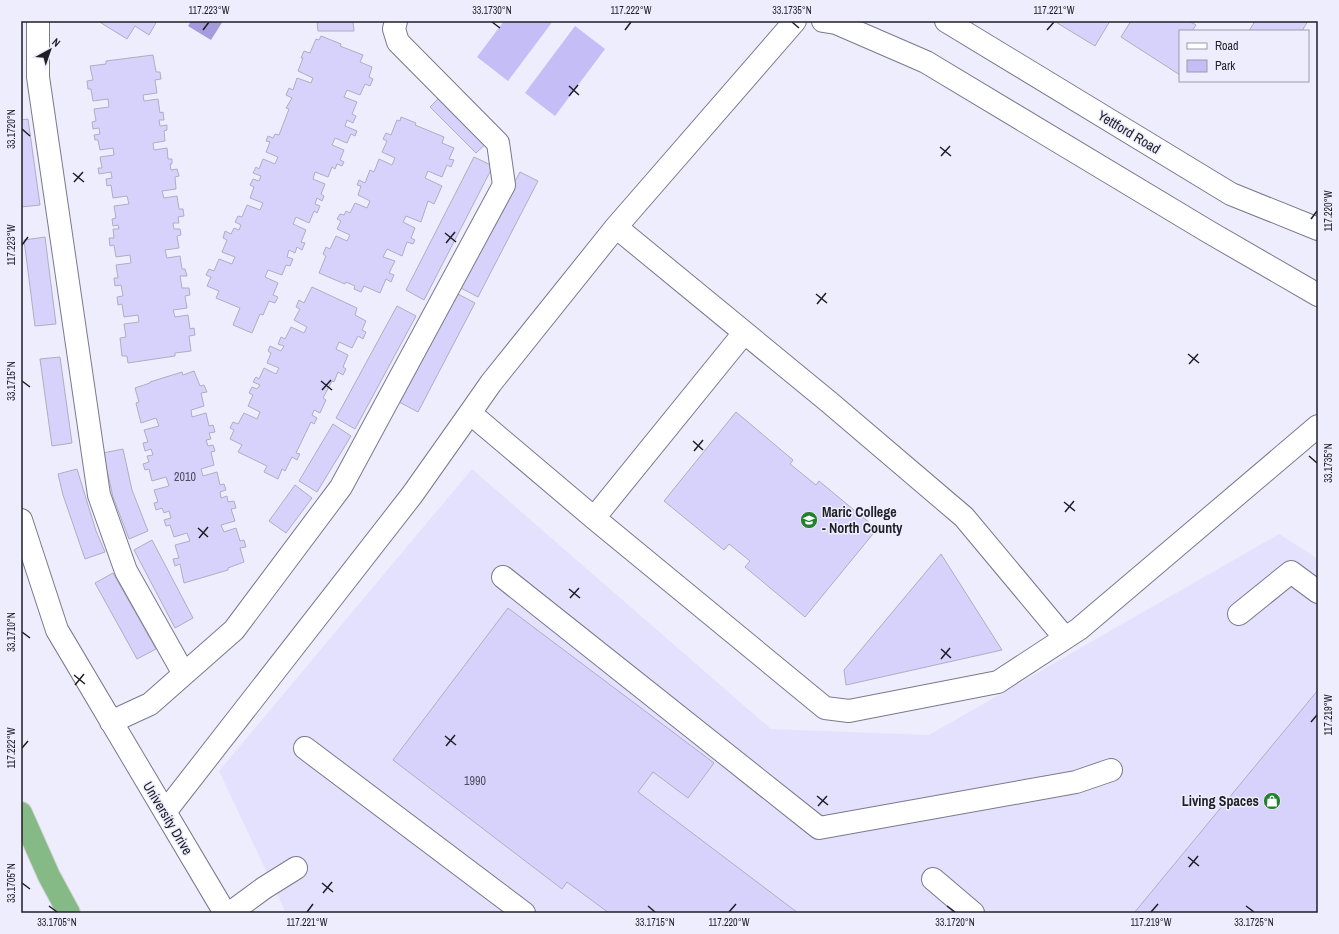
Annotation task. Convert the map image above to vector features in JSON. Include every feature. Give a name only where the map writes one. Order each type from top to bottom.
[{"type":"highway","points":[[21,813],[49,876],[69,913]]},
{"type":"street","points":[[38,21],[38,77],[99,495],[126,571],[184,674]]},
{"type":"street","points":[[111,722],[150,704],[234,630],[341,487],[504,185],[498,143],[398,42],[394,29],[396,21]]},
{"type":"street","points":[[165,812],[412,495],[491,382],[616,227],[795,21]]},
{"type":"street","points":[[823,21],[836,23],[926,62],[1318,295]]},
{"type":"street","name":"Yettford Road","points":[[946,21],[1231,194],[1318,229]]},
{"type":"street","points":[[616,227],[964,517],[1065,638]]},
{"type":"street","points":[[594,518],[744,333]]},
{"type":"street","points":[[470,413],[594,518],[825,708],[849,711],[998,682],[1079,629],[1318,426]]},
{"type":"street","name":"University Drive","points":[[21,520],[57,630],[225,913]]},
{"type":"street","points":[[1239,614],[1291,572],[1318,592]]},
{"type":"street","points":[[503,577],[819,828],[1076,782],[1111,770]]},
{"type":"street","points":[[305,748],[524,913]]},
{"type":"street","points":[[230,913],[264,888],[296,868]]},
{"type":"street","points":[[933,879],[973,913]]},
{"type":"shaded area","points":[[191,21],[223,21],[211,40],[188,26]]},
{"type":"shaded area","points":[[472,469],[771,729],[929,735],[1279,534],[1318,559],[1318,913],[286,913],[219,771]]},
{"type":"green space","points":[[504,21],[553,21],[508,81],[477,57]]},
{"type":"green space","points":[[575,26],[605,49],[555,116],[525,93]]},
{"type":"building","points":[[98,21],[157,21],[149,35],[135,26],[127,39]]},
{"type":"building","points":[[317,21],[353,21],[354,31],[318,31]]},
{"type":"building","points":[[1054,21],[1110,21],[1095,46]]},
{"type":"building","points":[[1131,21],[1189,21],[1196,25],[1193,30],[1179,30],[1179,74],[1121,37]]},
{"type":"building","points":[[1255,21],[1308,21],[1303,30],[1250,30]]},
{"type":"building","points":[[321,36],[341,44],[340,46],[363,55],[360,62],[372,67],[369,77],[373,79],[370,86],[365,84],[360,95],[347,90],[344,97],[357,102],[352,114],[356,116],[353,123],[347,120],[345,126],[357,131],[355,136],[351,134],[347,143],[335,138],[332,145],[344,150],[340,160],[344,162],[342,166],[337,164],[335,169],[332,167],[328,177],[315,172],[313,179],[325,184],[321,194],[324,196],[322,201],[317,198],[315,204],[320,206],[317,213],[314,211],[309,223],[296,217],[293,224],[306,230],[301,242],[305,243],[302,250],[297,247],[295,253],[289,250],[287,257],[293,259],[290,266],[286,265],[282,275],[268,270],[265,277],[278,283],[273,295],[278,297],[275,303],[269,301],[263,315],[260,314],[252,333],[233,325],[240,308],[216,298],[219,291],[207,286],[211,277],[206,275],[209,269],[214,271],[219,259],[232,264],[235,257],[222,252],[227,240],[223,238],[225,231],[231,234],[234,228],[239,230],[241,225],[235,222],[238,216],[242,217],[247,205],[260,210],[263,203],[250,198],[254,187],[250,185],[253,179],[259,181],[261,176],[253,173],[256,167],[259,169],[263,159],[275,164],[278,157],[266,152],[270,142],[266,141],[268,136],[273,138],[275,134],[279,135],[289,109],[286,108],[292,98],[286,95],[289,88],[293,90],[297,78],[311,83],[313,78],[298,71],[304,51],[310,53],[316,39],[319,40]]},
{"type":"building","points":[[153,55],[156,72],[160,72],[161,79],[155,80],[157,93],[143,95],[144,101],[158,99],[160,113],[163,112],[164,120],[159,120],[160,126],[167,125],[167,130],[164,131],[165,141],[153,143],[154,150],[167,148],[168,159],[172,159],[172,164],[170,164],[171,170],[177,169],[179,176],[175,177],[176,189],[162,191],[164,198],[177,196],[179,209],[183,209],[184,216],[178,217],[179,223],[173,223],[174,229],[180,229],[181,235],[177,236],[179,248],[165,250],[167,258],[180,256],[182,269],[185,269],[187,276],[180,276],[182,288],[189,288],[190,295],[185,296],[187,308],[173,310],[175,317],[188,315],[190,329],[194,328],[195,335],[189,336],[191,351],[175,353],[175,356],[128,363],[127,356],[122,356],[120,338],[126,337],[124,324],[139,322],[138,315],[124,317],[122,304],[118,305],[117,297],[123,296],[121,285],[115,286],[114,278],[118,278],[116,265],[131,263],[130,255],[116,257],[114,245],[110,246],[109,238],[114,238],[113,229],[119,229],[118,225],[113,226],[112,219],[116,218],[114,206],[129,204],[127,196],[113,198],[111,185],[107,186],[106,179],[112,178],[111,172],[99,174],[98,168],[102,168],[100,157],[114,155],[113,148],[100,150],[98,140],[95,140],[94,135],[100,134],[99,128],[93,129],[92,122],[96,121],[94,109],[109,107],[108,99],[93,101],[91,89],[88,89],[87,81],[93,80],[90,66],[106,64],[106,61]]},
{"type":"building","points":[[445,92],[491,139],[476,153],[430,107]]},
{"type":"building","points":[[401,117],[416,123],[415,125],[444,137],[442,143],[454,148],[449,159],[454,160],[451,167],[447,165],[442,177],[428,171],[425,178],[442,186],[434,204],[428,201],[421,222],[406,216],[403,222],[415,228],[411,238],[415,240],[413,244],[407,242],[402,256],[387,249],[383,257],[395,261],[389,273],[394,275],[391,282],[386,279],[380,293],[364,286],[361,292],[354,289],[355,286],[346,282],[345,284],[319,273],[326,256],[323,254],[326,247],[330,249],[336,236],[347,241],[350,235],[337,229],[341,221],[337,219],[340,214],[344,215],[346,211],[350,213],[355,203],[367,208],[370,201],[358,195],[361,186],[357,185],[359,180],[365,183],[370,170],[374,172],[379,159],[392,165],[395,158],[382,152],[387,141],[383,139],[386,133],[391,135],[397,120],[400,121]]},
{"type":"building","points":[[28,119],[40,205],[21,207],[21,120]]},
{"type":"building","points":[[474,157],[493,166],[424,300],[406,290]]},
{"type":"building","points":[[520,172],[538,181],[478,297],[459,287]]},
{"type":"building","points":[[45,237],[56,324],[35,326],[24,240]]},
{"type":"building","points":[[312,287],[357,308],[355,315],[366,321],[362,330],[366,332],[363,339],[358,336],[352,348],[339,342],[336,349],[348,355],[343,367],[346,369],[343,375],[338,372],[334,382],[332,381],[323,398],[326,400],[320,413],[314,410],[312,415],[317,418],[314,424],[311,422],[296,453],[300,454],[297,460],[292,457],[285,471],[282,469],[278,479],[264,472],[267,466],[238,452],[242,445],[230,439],[234,430],[230,428],[233,422],[238,424],[244,413],[257,419],[260,412],[248,406],[253,395],[249,393],[252,387],[257,389],[260,385],[253,382],[256,377],[259,379],[264,368],[276,374],[279,368],[267,363],[271,353],[268,351],[270,346],[281,351],[284,346],[278,344],[281,337],[285,339],[291,327],[304,333],[307,327],[294,320],[300,309],[296,307],[299,300],[304,303]]},
{"type":"building","points":[[456,293],[475,303],[418,412],[399,402]]},
{"type":"building","points":[[397,306],[416,316],[355,429],[336,418]]},
{"type":"building","points":[[60,357],[72,443],[52,446],[40,359]]},
{"type":"building","points":[[194,371],[200,386],[204,385],[207,392],[201,393],[204,406],[191,410],[192,417],[206,413],[209,426],[213,425],[215,432],[209,433],[211,439],[206,440],[208,446],[213,445],[215,451],[211,452],[214,465],[201,469],[203,476],[217,472],[220,485],[224,484],[226,490],[220,492],[221,498],[227,496],[228,502],[234,501],[236,508],[231,509],[235,521],[221,525],[224,532],[236,528],[240,541],[244,540],[246,547],[240,548],[244,562],[228,568],[228,570],[184,583],[180,564],[175,566],[173,559],[179,558],[175,545],[190,541],[187,533],[174,537],[170,525],[166,526],[164,520],[171,518],[169,511],[164,513],[162,508],[156,510],[154,503],[158,502],[154,490],[169,486],[166,477],[152,481],[149,469],[145,470],[143,464],[149,462],[147,456],[153,455],[151,449],[145,451],[143,443],[148,442],[144,430],[159,426],[156,418],[141,423],[136,403],[139,402],[135,388],[182,372],[183,375]]},
{"type":"building","points":[[736,412],[793,460],[790,464],[816,485],[819,481],[877,529],[805,617],[745,567],[750,561],[729,544],[724,550],[664,501]]},
{"type":"building","points":[[333,424],[351,436],[317,492],[299,481]]},
{"type":"building","points":[[123,449],[132,490],[148,531],[129,539],[113,497],[103,453]]},
{"type":"building","points":[[77,469],[96,531],[105,552],[85,559],[63,495],[58,474]]},
{"type":"building","points":[[295,485],[312,498],[286,533],[269,521]]},
{"type":"building","points":[[152,540],[193,618],[175,628],[134,550]]},
{"type":"building","points":[[941,554],[1002,650],[846,685],[844,670]]},
{"type":"building","points":[[113,573],[156,649],[137,659],[95,583]]},
{"type":"building","points":[[508,608],[714,763],[688,798],[653,772],[638,792],[798,913],[609,913],[567,882],[562,889],[393,760]]},
{"type":"building","name":"Living Spaces","points":[[1318,690],[1318,913],[1134,913]]},
{"type":"place","name":"Maric College - North County","points":[[809,520]]},
{"type":"place","name":"Living Spaces","points":[[1272,801]]}]
